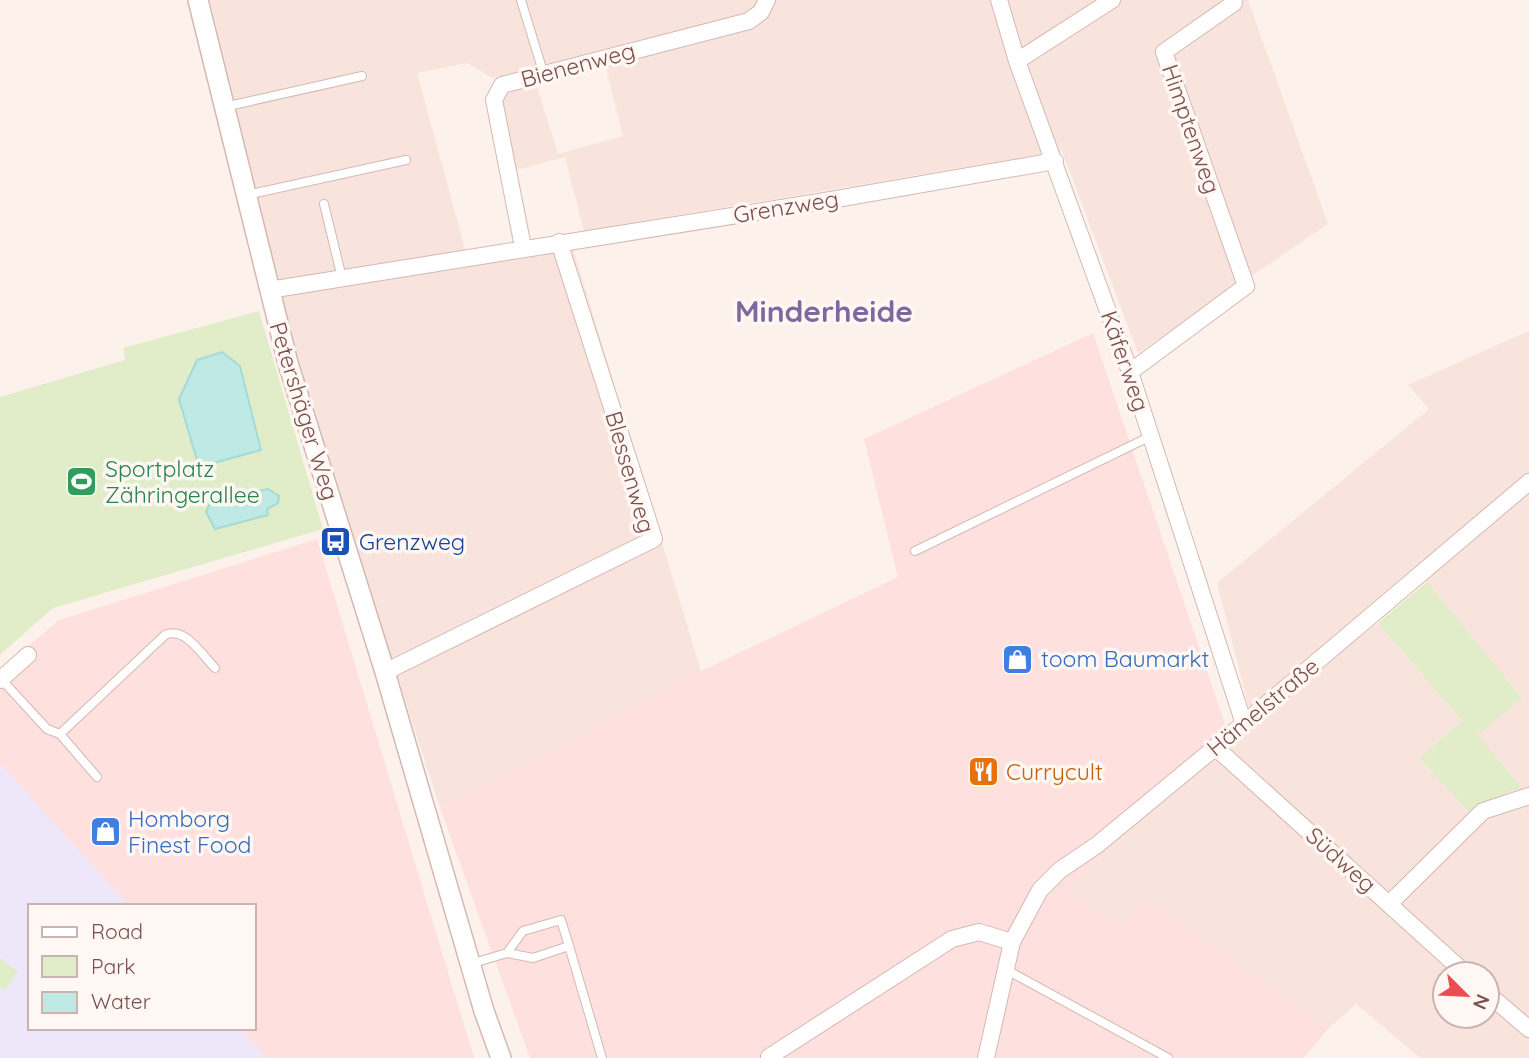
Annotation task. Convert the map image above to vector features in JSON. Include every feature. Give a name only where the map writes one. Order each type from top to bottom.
[{"type":"street","name":"Petershäger Weg","points":[[198,0],[244,195],[288,363],[386,672],[470,964],[501,1058]]},
{"type":"street","name":"Bienenweg","points":[[523,247],[494,100],[502,85],[749,21],[761,12],[767,0]]},
{"type":"street","name":"Käferweg","points":[[999,0],[1017,61],[1130,372],[1244,724]]},
{"type":"street","points":[[1017,61],[1112,0]]},
{"type":"street","name":"Himptenweg","points":[[1130,372],[1246,286],[1164,52],[1234,2]]},
{"type":"street","name":"Grenzweg","points":[[269,290],[523,247],[825,201],[1055,161]]},
{"type":"street","name":"Blessenweg","points":[[386,672],[654,539],[559,242]]},
{"type":"street","name":"Hämelstraße","points":[[986,1058],[1012,942],[1040,890],[1060,870],[1097,845],[1244,724],[1529,482]]},
{"type":"street","points":[[1,679],[28,655]]},
{"type":"street","name":"Südweg","points":[[1215,747],[1451,960]]},
{"type":"street","points":[[1389,904],[1483,811],[1529,796]]},
{"type":"street","points":[[769,1057],[952,939],[979,932],[1012,942]]},
{"type":"street","points":[[1501,1004],[1527,1024]]},
{"type":"lane","points":[[521,0],[544,75]]},
{"type":"lane","points":[[223,107],[362,76]]},
{"type":"lane","points":[[244,195],[406,160]]},
{"type":"lane","points":[[324,204],[342,278]]},
{"type":"lane","points":[[915,551],[1151,436]]},
{"type":"lane","points":[[60,734],[165,635],[181,633],[215,668]]},
{"type":"lane","points":[[1,679],[47,729],[60,734],[97,777]]},
{"type":"lane","points":[[507,953],[523,931],[561,920],[602,1058]]},
{"type":"lane","points":[[470,964],[507,953],[533,958],[569,946]]},
{"type":"lane","points":[[1006,969],[1168,1058]]},
{"type":"shaded area","points":[[210,0],[1248,0],[1328,224],[1138,353],[1062,151],[584,231],[565,157],[516,170],[500,101],[513,89],[536,83],[558,154],[623,136],[602,52],[492,78],[467,63],[417,73],[468,260],[573,248],[701,671],[440,808],[298,367]]},
{"type":"shaded area","points":[[1529,331],[1529,1058],[1420,1058],[1356,1004],[1328,1029],[1146,897],[1121,925],[1066,891],[1229,736],[1378,623],[1462,721],[1419,758],[1471,814],[1520,787],[1478,735],[1521,697],[1414,567],[1249,708],[1217,583],[1429,409],[1408,385]]},
{"type":"shaded area","points":[[1093,333],[1229,736],[1066,891],[1121,925],[1146,897],[1328,1029],[1304,1058],[530,1058],[440,808],[701,671],[898,577],[864,439]]},
{"type":"shaded area","points":[[317,539],[474,1058],[0,1058],[0,670],[59,620]]},
{"type":"shaded area","points":[[0,763],[127,904],[28,904],[28,1030],[242,1030],[267,1058],[0,1058]]},
{"type":"green space","points":[[259,311],[323,529],[53,608],[0,655],[0,397],[125,360],[123,348]]},
{"type":"green space","points":[[1427,582],[1522,698],[1478,735],[1521,787],[1490,801],[1471,814],[1419,758],[1462,721],[1378,623]]},
{"type":"green space","points":[[0,958],[18,972],[5,991],[0,987]]},
{"type":"water","points":[[222,352],[240,366],[261,450],[199,467],[179,399],[197,360]]},
{"type":"water","points":[[268,489],[279,496],[278,503],[267,509],[268,515],[215,529],[206,512],[211,501]]},
{"type":"place","name":"Sportplatz Zähringerallee","points":[[82,482]]},
{"type":"place","name":"Grenzweg","points":[[336,542]]},
{"type":"place","name":"toom Baumarkt","points":[[1018,659]]},
{"type":"place","name":"Currycult","points":[[983,772]]},
{"type":"place","name":"Homborg Finest Food","points":[[105,832]]},
{"type":"district","name":"Minderheide","points":[[824,312]]}]
